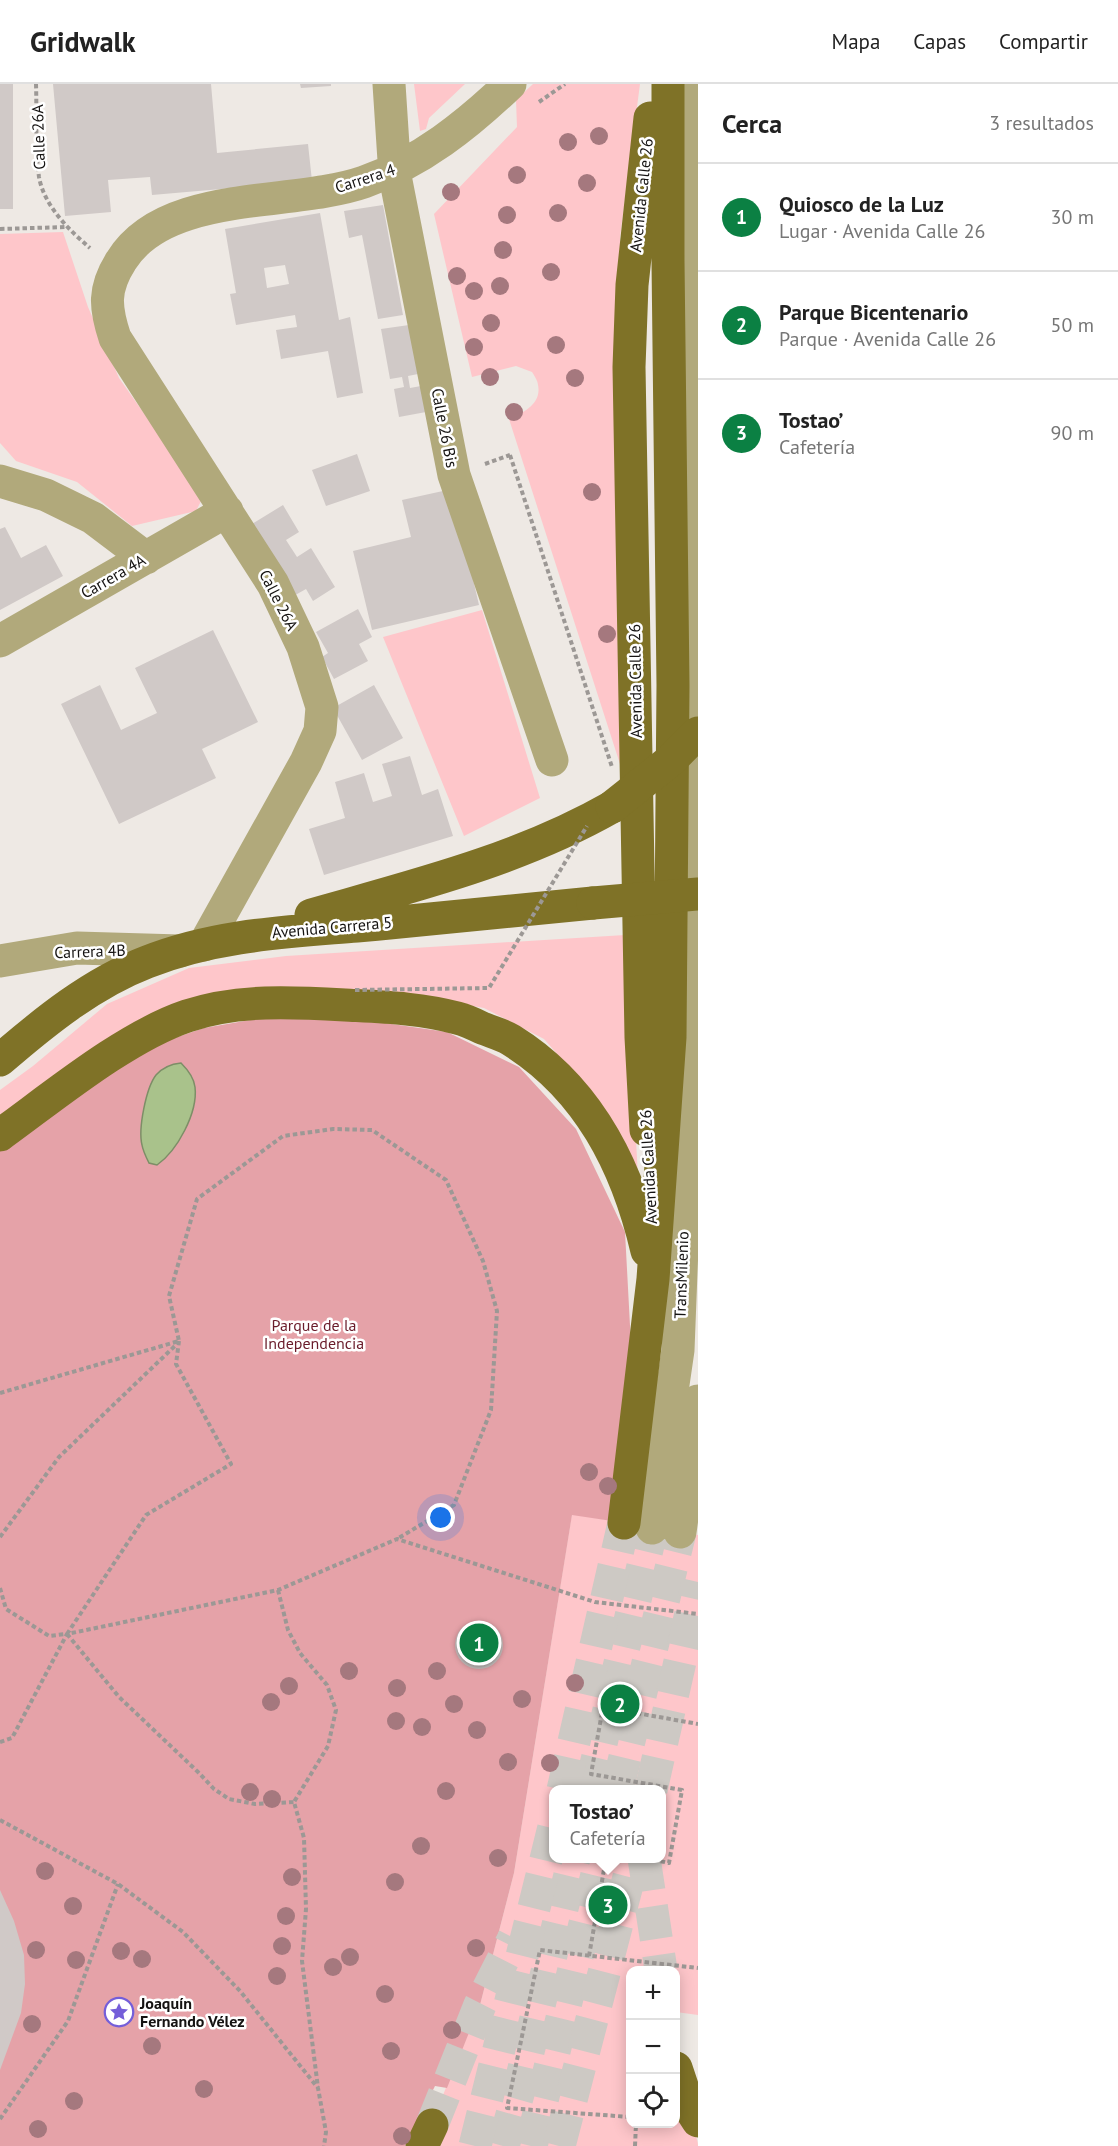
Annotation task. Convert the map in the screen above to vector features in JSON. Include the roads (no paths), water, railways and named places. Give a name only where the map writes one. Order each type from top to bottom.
[{"type":"main road","name":"Avenida Calle 26","points":[[652,1528],[653,1279],[641,1036],[629,367],[632,285],[655,84]]},
{"type":"main road","name":"Avenida Calle 26","points":[[653,1279],[670,1037],[671,977],[673,685],[668,84]]},
{"type":"main road","points":[[237,937],[390,893],[500,858],[550,839],[602,813],[672,760],[698,733]]},
{"type":"main road","name":"Avenida Carrera 5","points":[[0,1060],[67,1006],[113,978],[147,962],[237,937],[295,929],[356,926],[698,894]]},
{"type":"main road","points":[[0,1135],[102,1062],[159,1029],[187,1016],[234,1006],[298,1002],[401,1008],[458,1018],[510,1039],[554,1071],[589,1112],[610,1148],[626,1183],[640,1223],[653,1279]]},
{"type":"main road","points":[[678,2074],[689,2107],[698,2121]]},
{"type":"street","name":"Calle 26 Bis","points":[[389,84],[394,171],[454,475],[552,760]]},
{"type":"street","name":"Carrera 4","points":[[193,211],[336,189],[394,171],[455,132],[510,84]]},
{"type":"street","name":"TransMilenio","points":[[652,1528],[678,1350],[685,1183],[696,571],[692,171],[695,84]]},
{"type":"street","name":"Calle 26A","points":[[193,211],[139,237],[116,268],[106,294],[107,314],[115,338],[278,594],[303,647],[322,707],[320,731],[306,762],[193,948]]},
{"type":"street","points":[[1,480],[46,495],[93,518],[146,558]]},
{"type":"street","name":"Carrera 4A","points":[[0,641],[227,511]]},
{"type":"street","name":"Carrera 4B","points":[[0,961],[77,948],[193,948]]},
{"type":"street","points":[[652,1528],[698,1401]]},
{"type":"tunnel","points":[[564,1785],[624,1523]]},
{"type":"tunnel","points":[[591,1785],[652,1528]]},
{"type":"tunnel","points":[[618,1785],[680,1532]]},
{"type":"tunnel","points":[[652,1785],[698,1582]]},
{"type":"tunnel","points":[[475,2146],[549,1847]]},
{"type":"tunnel","points":[[503,2146],[518,2094],[573,1863]]},
{"type":"tunnel","points":[[531,2146],[600,1863]]},
{"type":"tunnel","points":[[559,2146],[633,1863]]},
{"type":"tunnel","points":[[645,1863],[660,1966]]},
{"type":"tunnel","points":[[432,2125],[480,2005],[514,1938]]},
{"type":"place","name":"Quiosco de la Luz","points":[[479,1643]]},
{"type":"place","name":"Parque Bicentenario","points":[[620,1704]]},
{"type":"place","name":"Tostao’","points":[[608,1905]]},
{"type":"place","name":"Joaquín Fernando Vélez","points":[[119,2012]]},
{"type":"park label","name":"Parque de la Independencia","points":[[314,1334]]}]
